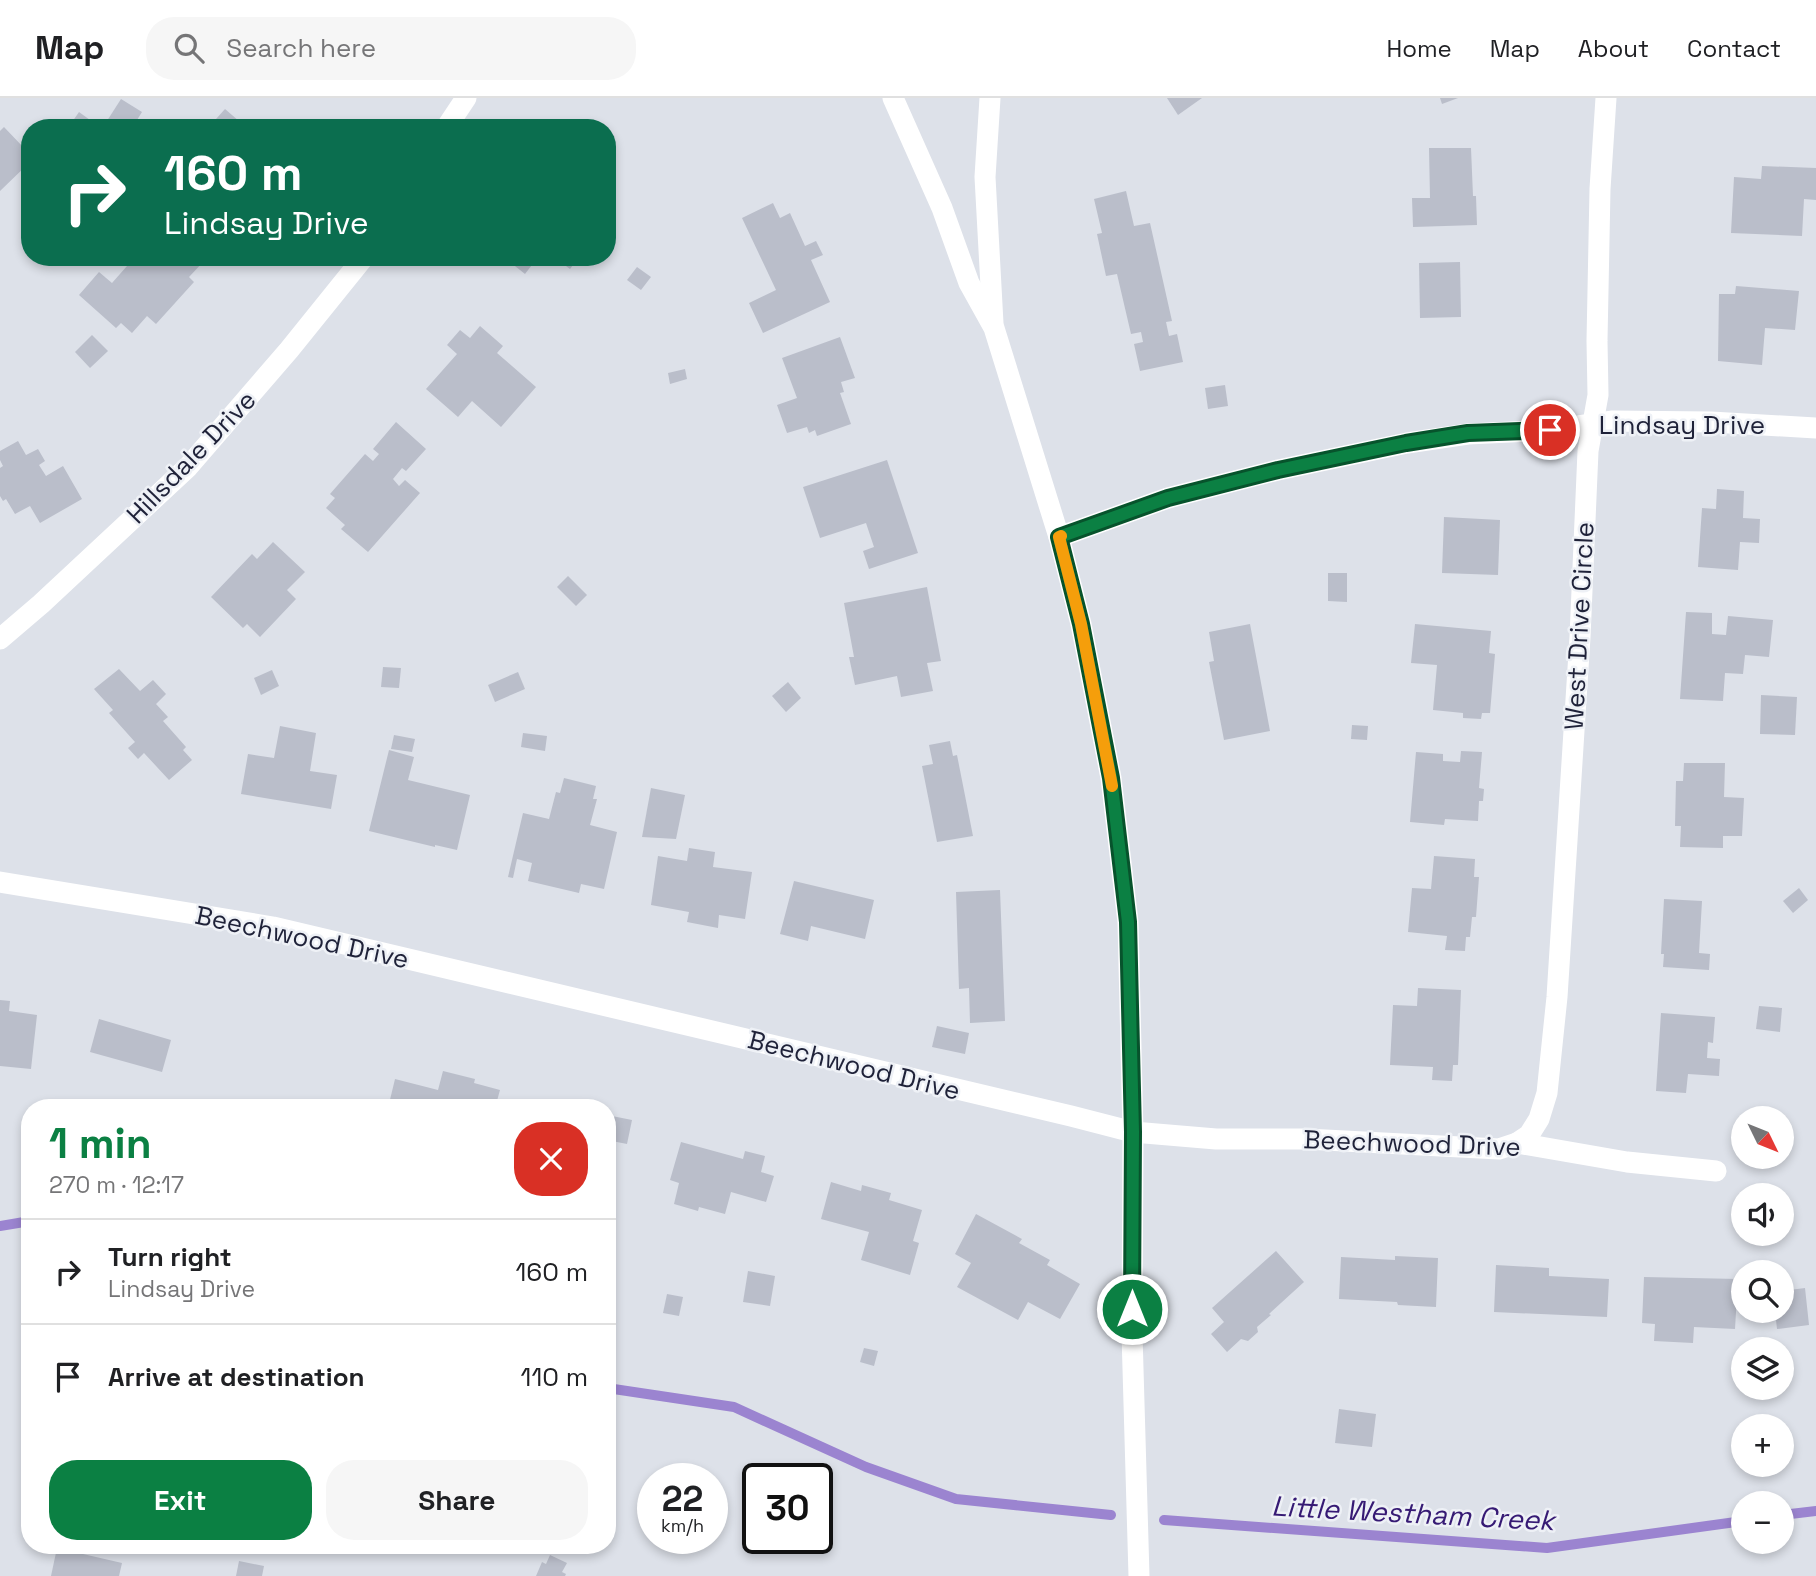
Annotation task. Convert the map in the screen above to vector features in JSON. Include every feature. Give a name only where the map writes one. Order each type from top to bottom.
[{"type":"street","points":[[452,119],[466,98]]},
{"type":"street","points":[[893,98],[942,208],[969,283],[994,328],[1059,537],[1081,624],[1111,778],[1128,922],[1133,1132],[1132,1334],[1139,1576]]},
{"type":"street","points":[[989,98],[985,177],[994,328]]},
{"type":"street","name":"West Drive Circle","points":[[1517,1143],[1529,1135],[1539,1119],[1547,1093],[1557,997],[1580,637],[1588,451],[1598,395],[1600,203],[1606,98]]},
{"type":"street","name":"Hillsdale Drive","points":[[0,639],[188,467],[289,350],[356,266]]},
{"type":"street","name":"Lindsay Drive","points":[[1059,537],[1168,498],[1278,470],[1468,433],[1550,430],[1613,421],[1711,422],[1816,428]]},
{"type":"street","name":"Beechwood Drive","points":[[0,882],[273,927],[1133,1132],[1216,1139],[1306,1139],[1499,1149],[1517,1143],[1627,1162],[1716,1171]]},
{"type":"building","points":[[1167,98],[1202,98],[1178,115]]},
{"type":"building","points":[[1440,98],[1458,98],[1442,104]]},
{"type":"building","points":[[121,99],[142,112],[138,119],[108,119]]},
{"type":"building","points":[[225,109],[237,119],[216,119]]},
{"type":"building","points":[[79,112],[89,119],[74,119]]},
{"type":"building","points":[[4,127],[21,145],[21,171],[0,191],[0,131]]},
{"type":"building","points":[[1429,148],[1471,148],[1477,225],[1413,227],[1412,198],[1430,198]]},
{"type":"building","points":[[1762,166],[1816,168],[1816,200],[1804,199],[1802,236],[1731,233],[1734,177],[1761,179]]},
{"type":"building","points":[[1126,191],[1134,226],[1150,223],[1172,321],[1166,322],[1169,336],[1177,334],[1183,362],[1140,371],[1134,344],[1143,342],[1141,332],[1131,334],[1117,274],[1106,276],[1097,234],[1102,233],[1094,199]]},
{"type":"building","points":[[773,203],[780,218],[790,213],[805,246],[816,241],[823,255],[811,260],[830,302],[763,333],[749,303],[776,290],[742,218]]},
{"type":"building","points":[[1460,262],[1461,317],[1420,318],[1419,263]]},
{"type":"building","points":[[127,266],[199,266],[189,277],[194,282],[156,324],[147,316],[132,333],[121,323],[116,328],[79,295],[99,272],[112,283]]},
{"type":"building","points":[[515,266],[531,266],[525,274]]},
{"type":"building","points":[[637,267],[651,277],[641,290],[627,280]]},
{"type":"building","points":[[1736,286],[1799,291],[1795,330],[1765,328],[1762,365],[1718,361],[1719,294],[1735,294]]},
{"type":"building","points":[[480,326],[503,346],[497,353],[536,387],[501,427],[472,401],[458,417],[426,389],[457,354],[447,345],[460,330],[470,338]]},
{"type":"building","points":[[92,335],[108,351],[90,368],[75,352]]},
{"type":"building","points":[[840,337],[855,378],[841,382],[844,392],[840,393],[851,424],[817,436],[815,430],[809,433],[807,427],[787,433],[777,405],[797,398],[782,358]]},
{"type":"building","points":[[685,369],[687,379],[670,384],[668,373]]},
{"type":"building","points":[[1225,385],[1228,406],[1208,409],[1205,388]]},
{"type":"building","points":[[396,422],[426,449],[406,471],[402,468],[393,479],[399,486],[405,480],[420,493],[368,552],[341,529],[345,525],[326,508],[335,498],[330,494],[365,454],[373,461],[379,454],[373,449]]},
{"type":"building","points":[[18,441],[26,455],[38,449],[45,461],[39,465],[46,476],[63,466],[82,499],[40,523],[30,506],[15,514],[6,499],[3,501],[0,496],[0,468],[3,466],[0,451]]},
{"type":"building","points":[[887,460],[918,553],[869,569],[863,551],[874,547],[866,523],[820,538],[803,487]]},
{"type":"building","points":[[1717,489],[1744,491],[1743,518],[1760,519],[1759,543],[1740,542],[1738,570],[1698,567],[1702,508],[1716,509]]},
{"type":"building","points":[[1444,517],[1500,520],[1498,575],[1442,573]]},
{"type":"building","points":[[273,542],[305,572],[287,590],[296,599],[260,637],[247,624],[243,628],[211,597],[252,554],[257,559]]},
{"type":"building","points":[[1328,573],[1347,573],[1347,602],[1328,601]]},
{"type":"building","points":[[568,576],[587,595],[576,606],[557,587]]},
{"type":"building","points":[[927,587],[941,661],[927,663],[933,691],[901,697],[897,676],[855,685],[849,657],[854,657],[844,603]]},
{"type":"building","points":[[1686,612],[1712,613],[1712,634],[1726,635],[1728,616],[1773,620],[1769,657],[1745,655],[1743,674],[1725,673],[1723,701],[1680,699]]},
{"type":"building","points":[[1250,624],[1270,731],[1224,740],[1209,662],[1214,661],[1209,632]]},
{"type":"building","points":[[1415,624],[1491,631],[1489,653],[1495,654],[1490,713],[1482,713],[1481,719],[1463,718],[1463,713],[1433,710],[1437,665],[1411,663]]},
{"type":"building","points":[[383,667],[401,668],[399,688],[381,687]]},
{"type":"building","points":[[119,669],[140,691],[153,680],[166,694],[156,704],[168,717],[163,721],[186,747],[183,750],[192,760],[169,780],[144,753],[138,759],[128,748],[135,742],[109,713],[113,710],[94,689]]},
{"type":"building","points":[[272,670],[279,686],[261,695],[254,678]]},
{"type":"building","points":[[518,672],[525,689],[495,702],[488,685]]},
{"type":"building","points":[[788,682],[801,698],[786,712],[772,696]]},
{"type":"building","points":[[1761,695],[1797,697],[1795,735],[1760,734]]},
{"type":"building","points":[[1352,725],[1368,726],[1367,740],[1351,739]]},
{"type":"building","points":[[280,726],[316,733],[310,771],[337,775],[331,809],[241,794],[248,754],[274,758]]},
{"type":"building","points":[[523,733],[547,736],[545,751],[521,747]]},
{"type":"building","points":[[394,735],[415,739],[412,752],[391,749]]},
{"type":"building","points":[[950,741],[953,756],[957,755],[973,836],[937,842],[922,766],[933,764],[929,745]]},
{"type":"building","points":[[389,750],[414,757],[408,780],[470,795],[457,850],[369,831]]},
{"type":"building","points":[[1461,751],[1482,752],[1479,788],[1484,789],[1483,801],[1479,801],[1478,821],[1445,819],[1444,825],[1410,822],[1416,752],[1443,754],[1443,761],[1460,762]]},
{"type":"building","points":[[1684,763],[1725,763],[1724,797],[1744,798],[1742,836],[1723,836],[1723,848],[1680,847],[1681,826],[1675,826],[1676,781],[1683,781]]},
{"type":"building","points":[[564,778],[596,786],[593,799],[597,799],[590,825],[617,832],[604,889],[581,884],[579,893],[528,881],[532,863],[517,859],[513,878],[508,877],[523,813],[549,819],[556,792],[560,793]]},
{"type":"building","points":[[651,788],[685,795],[676,839],[642,837]]},
{"type":"building","points":[[689,848],[715,852],[713,867],[752,872],[745,919],[719,915],[718,928],[687,922],[689,912],[651,905],[658,856],[687,861]]},
{"type":"building","points":[[1434,856],[1475,859],[1474,877],[1479,877],[1476,917],[1472,917],[1465,951],[1445,950],[1447,936],[1408,932],[1412,888],[1431,889]]},
{"type":"building","points":[[794,881],[874,900],[865,939],[811,926],[808,941],[780,934]]},
{"type":"building","points":[[1799,888],[1808,900],[1793,913],[1783,901]]},
{"type":"building","points":[[1000,890],[1005,1021],[970,1023],[969,988],[959,989],[956,892]]},
{"type":"building","points":[[1664,899],[1702,901],[1699,953],[1710,954],[1709,970],[1663,967],[1664,954],[1661,954]]},
{"type":"building","points":[[1418,988],[1461,990],[1458,1065],[1453,1065],[1452,1081],[1432,1080],[1433,1067],[1390,1065],[1393,1005],[1417,1006]]},
{"type":"building","points":[[0,1000],[10,1001],[9,1011],[37,1015],[31,1069],[0,1066]]},
{"type":"building","points":[[1759,1006],[1782,1008],[1780,1032],[1756,1029]]},
{"type":"building","points":[[1661,1013],[1715,1017],[1713,1043],[1708,1042],[1707,1058],[1720,1059],[1719,1076],[1688,1074],[1686,1093],[1656,1091]]},
{"type":"building","points":[[99,1019],[171,1040],[162,1072],[90,1052]]},
{"type":"building","points":[[937,1026],[969,1033],[965,1054],[932,1047]]},
{"type":"building","points":[[443,1071],[475,1079],[474,1083],[500,1090],[498,1099],[390,1099],[395,1079],[438,1090]]},
{"type":"building","points":[[616,1117],[632,1120],[627,1144],[616,1142]]},
{"type":"building","points":[[681,1142],[743,1159],[745,1151],[765,1156],[761,1172],[774,1176],[766,1202],[731,1192],[725,1214],[699,1207],[698,1211],[674,1204],[679,1183],[670,1180]]},
{"type":"building","points":[[831,1182],[861,1191],[862,1185],[891,1193],[889,1200],[922,1210],[913,1241],[919,1243],[910,1275],[861,1260],[869,1232],[821,1219]]},
{"type":"building","points":[[976,1214],[1022,1239],[1019,1243],[1050,1260],[1047,1265],[1080,1284],[1060,1319],[1028,1302],[1018,1320],[957,1287],[971,1263],[955,1254]]},
{"type":"building","points":[[1276,1251],[1304,1282],[1257,1327],[1258,1332],[1248,1341],[1241,1339],[1227,1352],[1211,1334],[1224,1322],[1212,1308]]},
{"type":"building","points":[[1395,1256],[1438,1258],[1436,1307],[1339,1299],[1341,1257],[1395,1260]]},
{"type":"building","points":[[1496,1265],[1549,1268],[1549,1276],[1609,1279],[1607,1317],[1494,1312]]},
{"type":"building","points":[[748,1271],[775,1276],[770,1306],[743,1302]]},
{"type":"building","points":[[1644,1277],[1731,1279],[1731,1323],[1735,1323],[1735,1329],[1694,1327],[1693,1343],[1654,1341],[1655,1324],[1642,1323]]},
{"type":"building","points":[[1805,1288],[1809,1325],[1777,1329],[1776,1323],[1794,1323],[1794,1289]]},
{"type":"building","points":[[667,1294],[683,1297],[679,1316],[663,1313]]},
{"type":"building","points":[[864,1348],[878,1351],[874,1366],[860,1362]]},
{"type":"building","points":[[1339,1409],[1376,1414],[1372,1447],[1335,1443]]},
{"type":"building","points":[[56,1554],[83,1554],[122,1563],[119,1576],[51,1576]]},
{"type":"building","points":[[550,1555],[567,1563],[562,1572],[565,1576],[536,1576],[542,1562],[546,1564]]},
{"type":"building","points":[[239,1561],[264,1566],[262,1576],[236,1576]]},
{"type":"waterway","name":"Little Westham Creek","points":[[0,1226],[21,1222]]},
{"type":"waterway","name":"Little Westham Creek","points":[[616,1389],[734,1407],[866,1467],[956,1499],[1111,1515]]},
{"type":"waterway","name":"Little Westham Creek","points":[[1794,1514],[1816,1511]]},
{"type":"waterway","name":"Little Westham Creek","points":[[1164,1520],[1547,1548],[1731,1523]]},
{"type":"slow traffic","points":[[1061,536],[1059,537],[1081,624],[1112,786]]},
{"type":"route","points":[[1132,1309],[1133,1132],[1128,922],[1111,778],[1081,624],[1059,537],[1114,515],[1168,498],[1278,470],[1468,433],[1550,430]]}]
